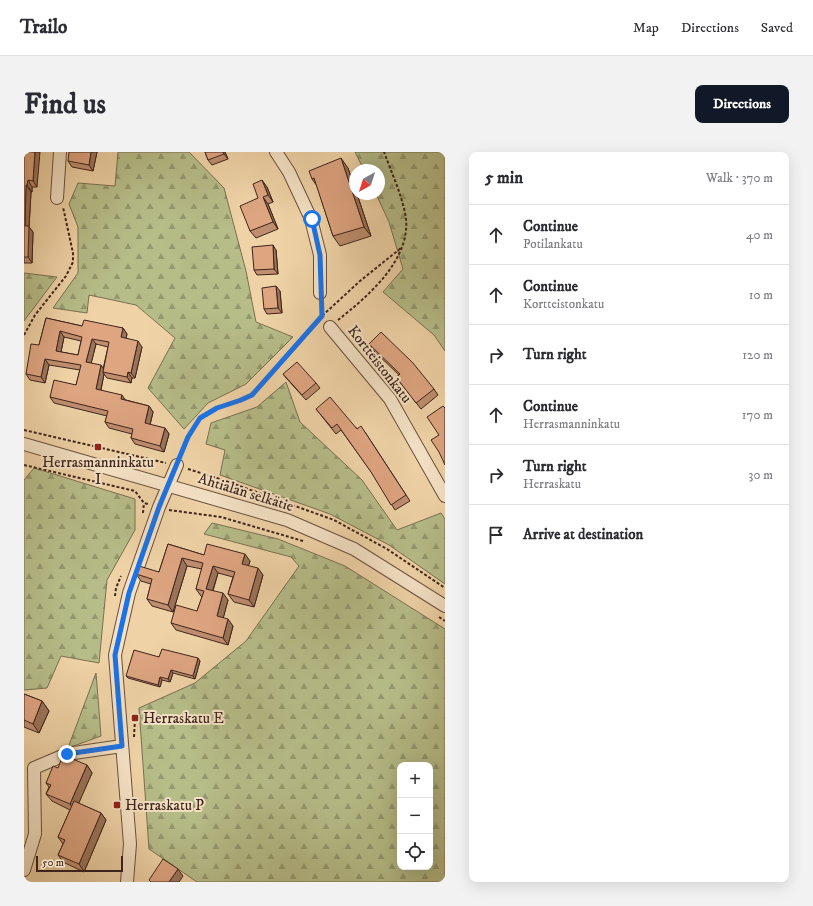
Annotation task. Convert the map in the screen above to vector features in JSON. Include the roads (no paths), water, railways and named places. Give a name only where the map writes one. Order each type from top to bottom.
[{"type":"street","points":[[57,198],[60,152]]},
{"type":"street","points":[[276,152],[289,172],[312,219],[320,255],[320,293]]},
{"type":"street","name":"Kortteistonkatu","points":[[330,327],[390,399],[445,496]]},
{"type":"street","name":"Ahtialan selkätie","points":[[24,444],[287,520],[354,549],[445,606]]},
{"type":"street","points":[[127,882],[130,844],[115,655],[129,593],[159,507],[177,466]]},
{"type":"street","points":[[24,870],[35,834],[29,766],[67,754],[122,746]]},
{"type":"place","name":"Herrasmanninkatu I","points":[[98,447]]},
{"type":"place","name":"Herraskatu E","points":[[135,718]]},
{"type":"place","name":"Herraskatu P","points":[[117,805]]}]
